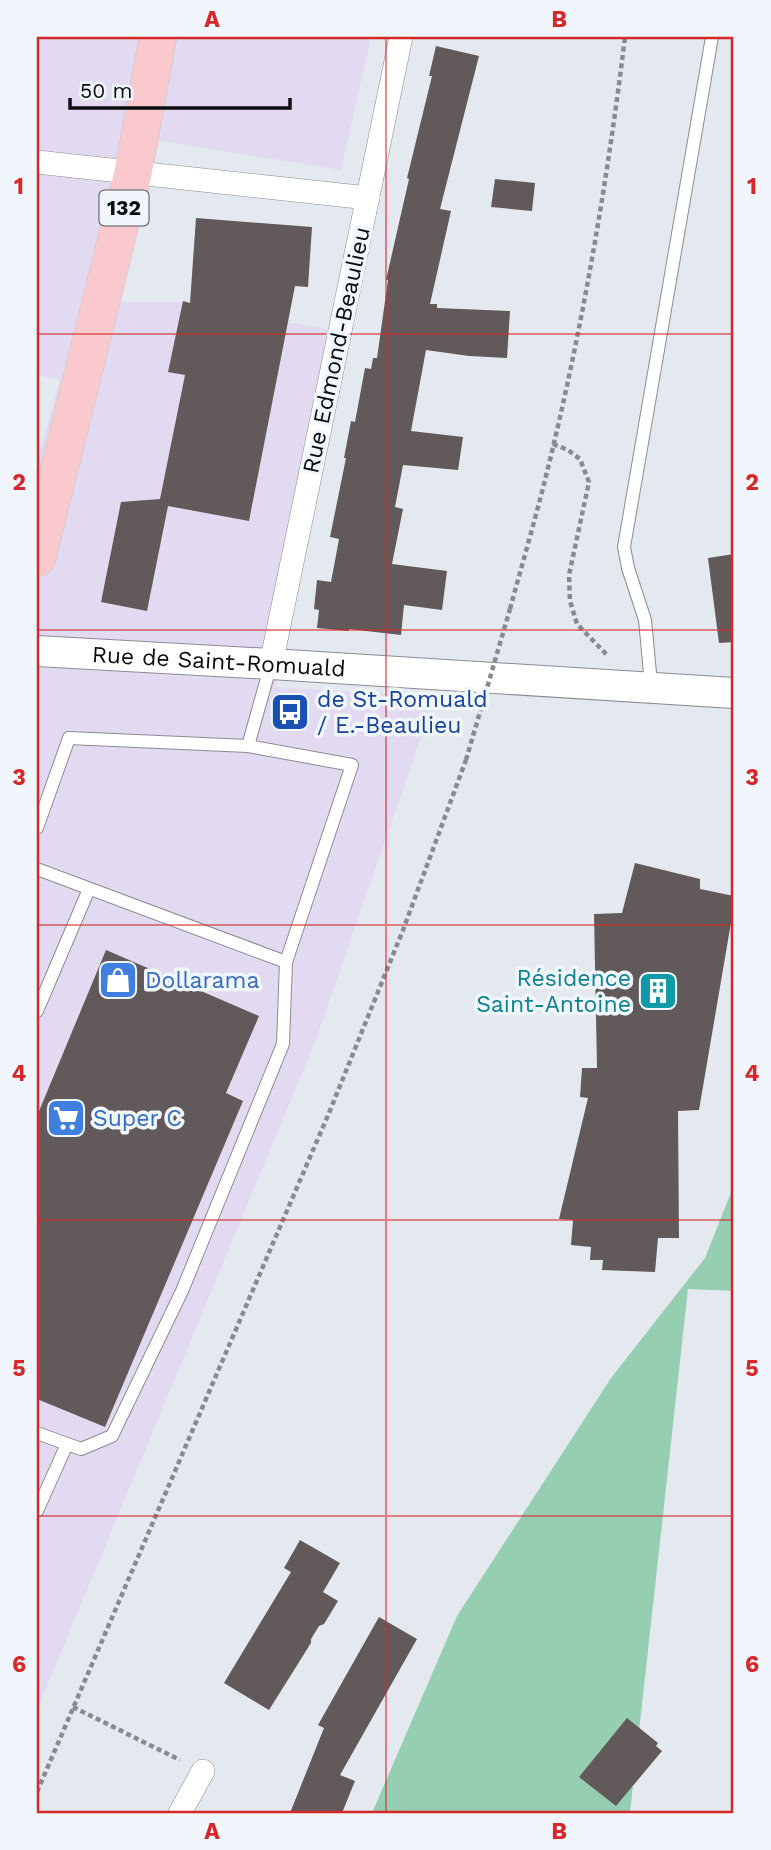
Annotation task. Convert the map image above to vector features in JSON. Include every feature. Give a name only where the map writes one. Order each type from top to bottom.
[{"type":"main road","name":"132","points":[[37,558],[133,173],[158,37]]},
{"type":"street","name":"Rue Edmond-Beaulieu","points":[[271,664],[401,37]]},
{"type":"street","points":[[37,162],[368,198]]},
{"type":"street","name":"Rue de Saint-Romuald","points":[[37,651],[734,693]]},
{"type":"street","points":[[180,1813],[203,1771]]},
{"type":"lane","points":[[645,688],[650,673],[645,620],[624,547],[712,37]]},
{"type":"lane","points":[[248,746],[271,664]]},
{"type":"lane","points":[[37,828],[69,738],[248,746],[352,765],[286,962],[283,1044],[182,1291],[112,1436],[81,1449],[37,1433]]},
{"type":"lane","points":[[37,870],[286,962]]},
{"type":"lane","points":[[37,1011],[89,889]]},
{"type":"lane","points":[[37,1511],[67,1444]]},
{"type":"path","points":[[37,1792],[330,1113],[403,930],[466,760],[510,609],[553,444],[583,302],[613,137],[625,37]]},
{"type":"path","points":[[553,444],[580,459],[589,482],[569,575],[570,601],[577,624],[645,688]]},
{"type":"path","points":[[73,1707],[203,1771]]},
{"type":"shaded area","points":[[37,37],[371,37],[341,170],[123,135],[94,302],[186,302],[201,313],[288,322],[331,330],[276,687],[435,697],[315,1042],[37,1710],[37,462],[60,380],[37,375]]},
{"type":"green space","points":[[734,1181],[734,1291],[688,1289],[630,1813],[372,1813],[457,1616],[611,1378],[705,1258]]},
{"type":"building","points":[[436,46],[479,56],[440,209],[451,211],[430,304],[437,304],[437,308],[510,311],[507,358],[426,350],[411,431],[463,437],[458,470],[403,465],[395,507],[403,509],[392,564],[447,571],[442,610],[404,605],[401,635],[317,628],[319,610],[314,609],[317,580],[331,582],[339,539],[330,537],[351,421],[355,422],[365,368],[371,369],[373,358],[377,358],[386,280],[432,76],[429,76]]},
{"type":"building","points":[[495,179],[535,183],[532,211],[491,207]]},
{"type":"building","points":[[196,218],[312,227],[308,287],[295,286],[249,521],[168,506],[147,611],[101,602],[121,502],[160,499],[185,375],[168,372],[183,301],[190,303]]},
{"type":"building","points":[[734,554],[734,642],[719,643],[708,558]]},
{"type":"building","name":"Résidence Saint-Antoine","points":[[635,863],[700,879],[700,889],[734,896],[699,1110],[678,1111],[679,1238],[658,1238],[655,1272],[602,1270],[603,1260],[590,1260],[591,1247],[571,1245],[573,1220],[559,1219],[588,1098],[580,1097],[582,1068],[597,1068],[594,914],[622,913]]},
{"type":"building","points":[[106,950],[259,1016],[226,1093],[243,1101],[105,1427],[37,1399],[37,1116]]},
{"type":"building","points":[[300,1540],[340,1563],[323,1592],[338,1601],[324,1624],[319,1626],[269,1710],[224,1683],[291,1572],[284,1568]]},
{"type":"building","points":[[379,1617],[417,1639],[340,1775],[355,1781],[342,1813],[290,1813],[324,1728],[318,1725]]},
{"type":"building","points":[[627,1718],[658,1743],[656,1746],[662,1751],[616,1806],[579,1777]]},
{"type":"place","name":"de St-Romuald / E.-Beaulieu","points":[[290,712]]},
{"type":"place","name":"Dollarama","points":[[118,980]]},
{"type":"place","name":"Résidence Saint-Antoine","points":[[658,991]]},
{"type":"place","name":"Super C","points":[[66,1118]]}]
